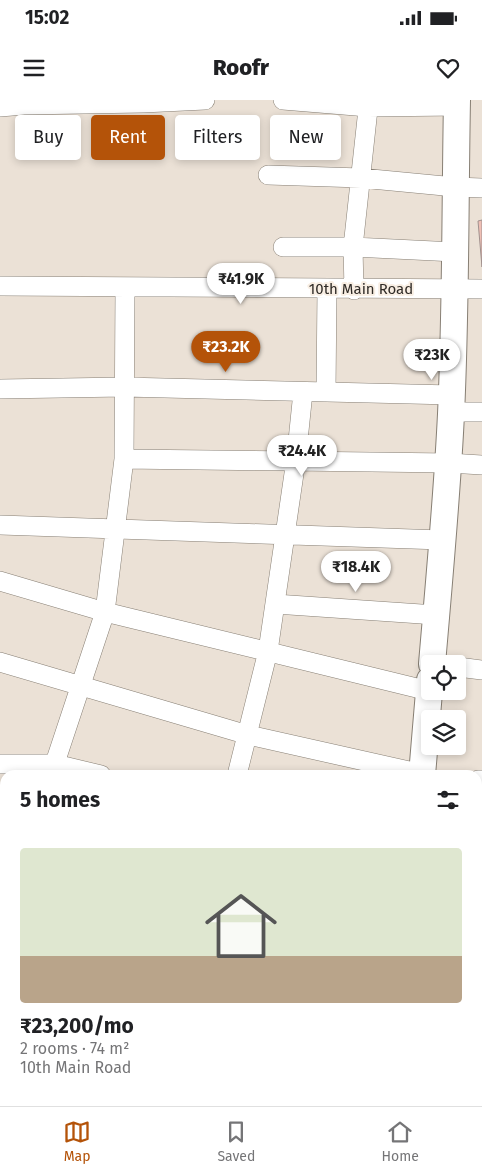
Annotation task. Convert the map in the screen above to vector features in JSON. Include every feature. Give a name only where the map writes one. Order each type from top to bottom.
[{"type":"street","points":[[0,107],[24,104],[143,103],[205,100]]},
{"type":"street","points":[[283,100],[368,104],[457,103],[452,404],[449,463],[433,655]]},
{"type":"street","points":[[354,290],[353,247],[368,104]]},
{"type":"street","points":[[268,175],[361,178],[482,188]]},
{"type":"street","points":[[284,247],[353,247],[455,252]]},
{"type":"street","name":"10th Main Road","points":[[0,286],[482,290]]},
{"type":"street","points":[[0,764],[53,770],[105,612],[124,459],[125,288]]},
{"type":"street","points":[[326,392],[327,289]]},
{"type":"street","points":[[0,389],[124,387],[326,392],[452,404],[482,412]]},
{"type":"street","points":[[238,770],[268,651],[296,460],[303,392]]},
{"type":"street","points":[[124,459],[296,460],[482,465]]},
{"type":"street","points":[[0,525],[442,540]]},
{"type":"street","points":[[0,581],[105,612],[268,651],[421,683]]},
{"type":"street","points":[[275,604],[436,616]]},
{"type":"street","points":[[0,662],[248,734],[401,770]]},
{"type":"street","points":[[466,668],[482,670]]},
{"type":"street","points":[[422,770],[428,700]]},
{"type":"building","points":[[482,220],[482,267],[478,221]]}]
